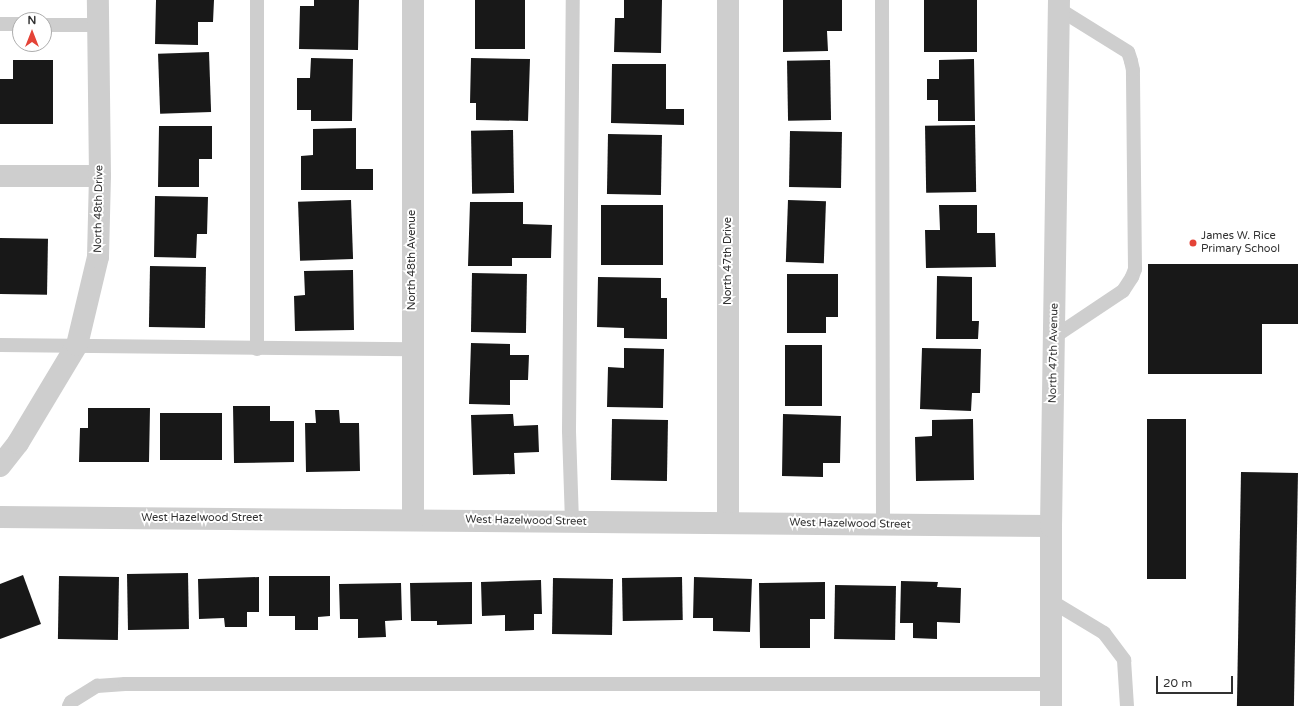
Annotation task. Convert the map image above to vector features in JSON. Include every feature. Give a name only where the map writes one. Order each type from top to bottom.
[{"type":"street","name":"North 48th Drive","points":[[0,466],[18,443],[76,346],[98,257],[100,176],[98,0]]},
{"type":"street","name":"North 48th Avenue","points":[[413,0],[413,520]]},
{"type":"street","name":"North 47th Drive","points":[[728,0],[728,523]]},
{"type":"street","name":"North 47th Avenue","points":[[1051,706],[1051,526],[1059,4]]},
{"type":"street","points":[[0,176],[100,176]]},
{"type":"street","name":"West Hazelwood Street","points":[[0,517],[1051,526]]},
{"type":"lane","points":[[257,0],[257,349]]},
{"type":"lane","points":[[572,0],[569,430],[572,522]]},
{"type":"lane","points":[[882,0],[883,524]]},
{"type":"lane","points":[[1054,337],[1122,291],[1132,277],[1135,269],[1133,70],[1131,60],[1128,52],[1059,4]]},
{"type":"lane","points":[[0,24],[12,24]]},
{"type":"lane","points":[[52,25],[98,25]]},
{"type":"lane","points":[[0,346],[412,349]]},
{"type":"lane","points":[[1051,601],[1104,633],[1124,660],[1127,706]]},
{"type":"lane","points":[[69,706],[71,702],[97,686],[125,684],[1051,684]]},
{"type":"building","points":[[156,0],[214,0],[213,22],[198,22],[198,45],[155,44]]},
{"type":"building","points":[[314,0],[359,0],[358,50],[299,49],[300,6],[314,6]]},
{"type":"building","points":[[475,0],[525,0],[525,49],[475,49]]},
{"type":"building","points":[[624,0],[662,0],[661,53],[614,52],[615,18],[624,18]]},
{"type":"building","points":[[783,0],[842,0],[842,31],[827,31],[828,51],[783,52]]},
{"type":"building","points":[[924,0],[977,0],[977,52],[924,52]]},
{"type":"building","points":[[209,52],[211,112],[160,114],[158,54]]},
{"type":"building","points":[[311,58],[353,59],[352,121],[311,121],[311,110],[297,110],[297,78],[310,78]]},
{"type":"building","points":[[471,58],[530,59],[528,121],[476,120],[476,103],[470,103]]},
{"type":"building","points":[[974,59],[975,121],[938,121],[938,100],[927,100],[927,79],[939,79],[939,60]]},
{"type":"building","points":[[13,60],[53,60],[53,124],[0,124],[0,79],[13,79]]},
{"type":"building","points":[[830,60],[831,120],[788,121],[787,61]]},
{"type":"building","points":[[612,64],[666,64],[666,109],[684,109],[684,125],[611,123]]},
{"type":"building","points":[[975,125],[976,192],[926,193],[925,126]]},
{"type":"building","points":[[159,126],[212,126],[212,159],[199,159],[199,187],[158,187]]},
{"type":"building","points":[[356,128],[356,169],[373,169],[373,190],[301,190],[301,156],[313,155],[313,129]]},
{"type":"building","points":[[513,130],[514,193],[472,194],[471,131]]},
{"type":"building","points":[[790,131],[842,132],[841,188],[789,187]]},
{"type":"building","points":[[608,134],[662,135],[661,195],[607,194]]},
{"type":"building","points":[[155,196],[208,197],[207,234],[197,234],[196,258],[154,257]]},
{"type":"building","points":[[351,200],[353,259],[300,261],[298,202]]},
{"type":"building","points":[[788,200],[826,201],[824,263],[786,262]]},
{"type":"building","points":[[470,202],[523,202],[523,224],[552,225],[551,258],[512,258],[512,266],[468,266]]},
{"type":"building","points":[[601,205],[663,205],[663,265],[601,265]]},
{"type":"building","points":[[939,205],[977,205],[977,233],[995,233],[996,267],[926,268],[925,230],[940,230]]},
{"type":"building","points":[[0,238],[48,239],[47,295],[0,294]]},
{"type":"building","points":[[1148,264],[1298,264],[1298,324],[1262,324],[1262,374],[1148,374]]},
{"type":"building","points":[[150,266],[206,267],[205,328],[149,327]]},
{"type":"building","points":[[353,270],[354,330],[295,331],[294,296],[305,295],[304,271]]},
{"type":"building","points":[[472,273],[527,274],[526,333],[471,332]]},
{"type":"building","points":[[787,274],[838,274],[838,317],[826,317],[826,333],[787,333]]},
{"type":"building","points":[[937,276],[972,277],[972,321],[979,321],[978,339],[936,339]]},
{"type":"building","points":[[598,277],[661,278],[661,298],[667,298],[667,339],[624,338],[624,328],[597,327]]},
{"type":"building","points":[[471,343],[510,344],[510,355],[529,355],[528,380],[510,380],[510,405],[469,404]]},
{"type":"building","points":[[785,345],[822,345],[822,406],[785,406]]},
{"type":"building","points":[[624,348],[664,349],[663,408],[607,407],[608,367],[624,368]]},
{"type":"building","points":[[922,348],[981,349],[980,393],[972,393],[971,411],[920,409]]},
{"type":"building","points":[[233,406],[270,406],[270,421],[294,421],[294,462],[234,463]]},
{"type":"building","points":[[88,408],[150,408],[149,462],[79,462],[80,428],[88,428]]},
{"type":"building","points":[[315,410],[339,410],[340,423],[359,423],[360,471],[306,472],[305,423],[316,423]]},
{"type":"building","points":[[160,413],[222,413],[222,460],[160,460]]},
{"type":"building","points":[[513,414],[514,426],[538,425],[539,452],[514,453],[515,474],[473,475],[471,415]]},
{"type":"building","points":[[783,414],[841,416],[840,463],[823,463],[823,477],[782,476]]},
{"type":"building","points":[[612,419],[668,420],[667,481],[611,480]]},
{"type":"building","points":[[973,419],[974,480],[916,481],[915,437],[932,436],[932,420]]},
{"type":"building","points":[[1147,419],[1186,419],[1186,579],[1147,579]]},
{"type":"building","points":[[1241,472],[1298,473],[1294,706],[1237,706]]},
{"type":"building","points":[[188,573],[189,629],[128,630],[127,574]]},
{"type":"building","points":[[23,575],[41,624],[0,639],[0,584]]},
{"type":"building","points":[[59,576],[119,577],[118,640],[58,639]]},
{"type":"building","points":[[269,576],[330,576],[330,616],[318,617],[318,630],[295,630],[295,616],[269,616]]},
{"type":"building","points":[[259,577],[259,612],[247,612],[247,627],[225,627],[224,618],[199,619],[198,579]]},
{"type":"building","points":[[682,577],[683,620],[623,621],[622,578]]},
{"type":"building","points":[[694,577],[752,579],[750,632],[713,631],[713,618],[693,618]]},
{"type":"building","points":[[553,578],[613,579],[612,635],[552,634]]},
{"type":"building","points":[[541,580],[542,614],[534,614],[534,630],[505,631],[505,615],[482,616],[481,582]]},
{"type":"building","points":[[901,581],[938,582],[937,587],[961,588],[960,623],[937,622],[937,639],[913,638],[913,623],[900,623]]},
{"type":"building","points":[[472,582],[472,624],[437,625],[437,621],[411,621],[410,583]]},
{"type":"building","points":[[825,582],[825,619],[810,619],[810,648],[760,648],[759,583]]},
{"type":"building","points":[[401,583],[402,620],[385,621],[386,637],[358,638],[358,619],[340,619],[339,584]]},
{"type":"building","points":[[835,585],[896,586],[895,640],[834,639]]},
{"type":"place","name":"James W. Rice Primary School","points":[[1193,243]]}]
